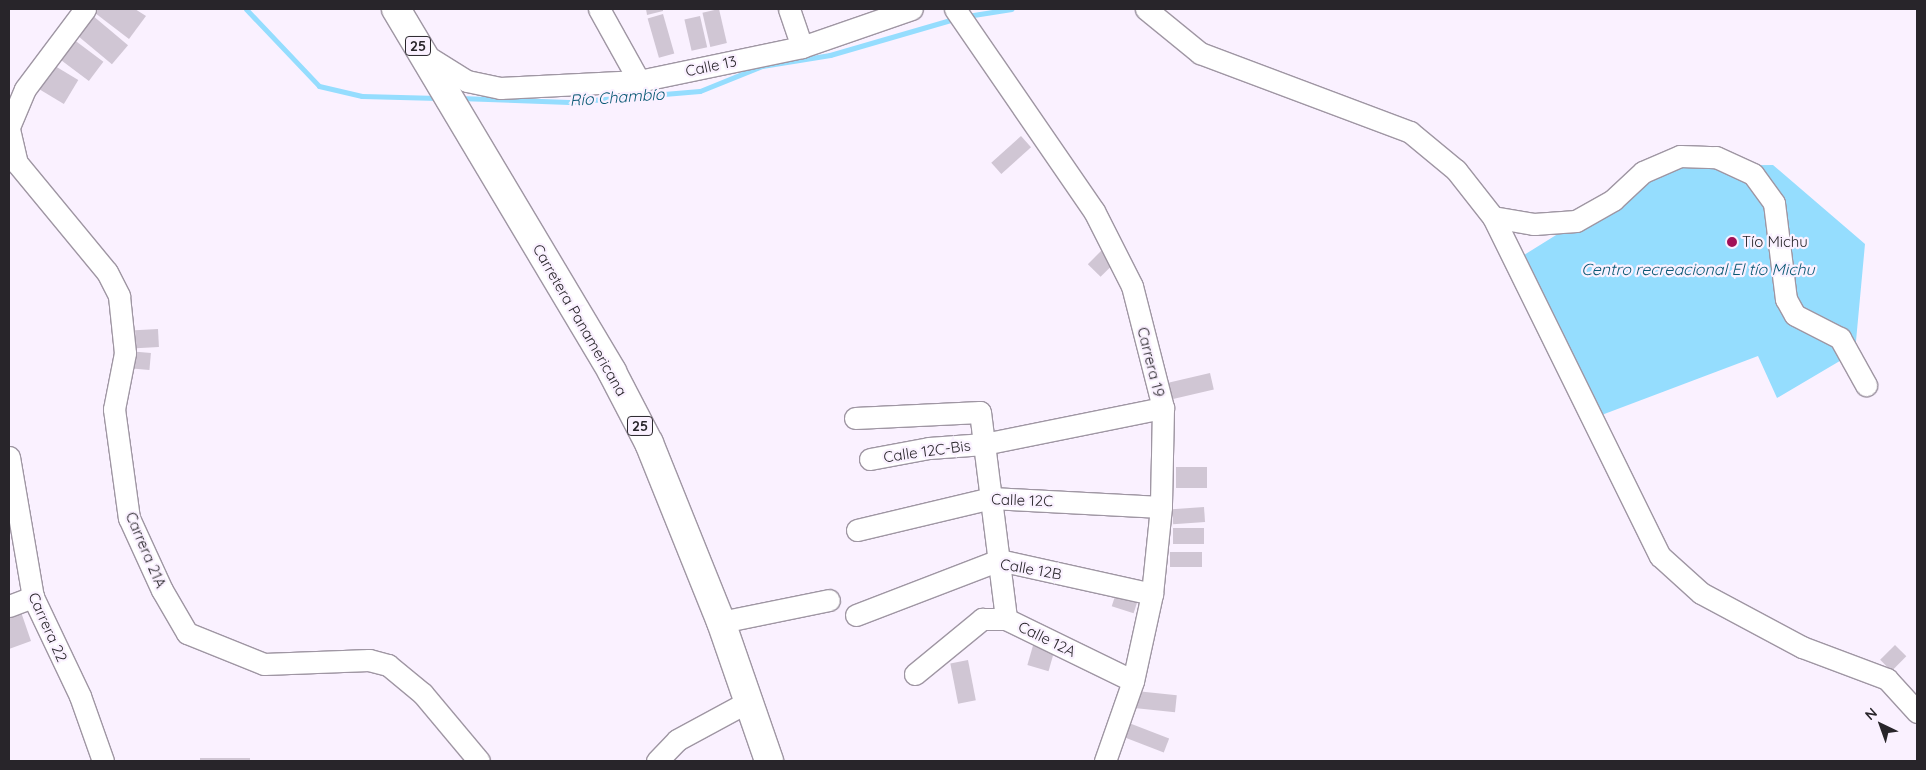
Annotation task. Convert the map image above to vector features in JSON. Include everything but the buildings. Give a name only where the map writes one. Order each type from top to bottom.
[{"type":"highway","name":"Carretera Panamericana","points":[[396,9],[612,372],[649,443],[721,622],[769,761]]},
{"type":"street","name":"Carrera 21A","points":[[85,9],[25,89],[9,128],[17,163],[106,272],[119,296],[125,353],[114,409],[129,518],[162,590],[187,633],[264,664],[368,660],[388,665],[423,694],[479,761]]},
{"type":"street","points":[[599,9],[639,81]]},
{"type":"street","points":[[789,9],[802,47]]},
{"type":"street","name":"Calle 13","points":[[422,53],[467,81],[500,88],[639,81],[802,47],[912,9]]},
{"type":"street","points":[[1146,9],[1200,53],[1410,132],[1456,170],[1493,217],[1660,556],[1701,593],[1802,647],[1887,680],[1917,712]]},
{"type":"street","name":"Carrera 19","points":[[959,14],[1094,211],[1132,286],[1163,408],[1161,507],[1152,594],[1133,681],[1105,761]]},
{"type":"street","points":[[1493,217],[1534,224],[1576,221],[1613,200],[1643,172],[1680,156],[1723,160],[1753,174],[1774,203],[1786,299],[1795,314],[1840,338],[1866,384]]},
{"type":"street","name":"Calle 12C-Bis","points":[[870,459],[929,448],[984,444],[1163,408]]},
{"type":"street","points":[[855,418],[980,412],[1006,620]]},
{"type":"street","name":"Carrera 22","points":[[9,457],[33,597],[80,696],[103,761]]},
{"type":"street","name":"Calle 12C","points":[[857,530],[991,498],[1161,507]]},
{"type":"street","name":"Calle 12B","points":[[856,615],[999,560],[1152,594]]},
{"type":"street","points":[[9,606],[33,597]]},
{"type":"street","points":[[721,622],[829,600]]},
{"type":"street","name":"Calle 12A","points":[[915,674],[982,619],[1006,620],[1133,681]]},
{"type":"street","points":[[657,761],[677,740],[749,701]]},
{"type":"water","name":"Centro recreacional El tío Michu","points":[[1773,165],[1865,244],[1855,352],[1777,398],[1758,356],[1599,416],[1524,255],[1667,166]]},
{"type":"waterway","name":"Río Chambío","points":[[246,9],[319,86],[362,96],[438,98]]},
{"type":"waterway","name":"Río Chambío","points":[[967,16],[1011,9]]},
{"type":"waterway","name":"Río Chambío","points":[[459,98],[569,102],[700,91],[762,66],[830,55],[954,19]]},
{"type":"place","name":"Tío Michu","points":[[1732,242]]}]
